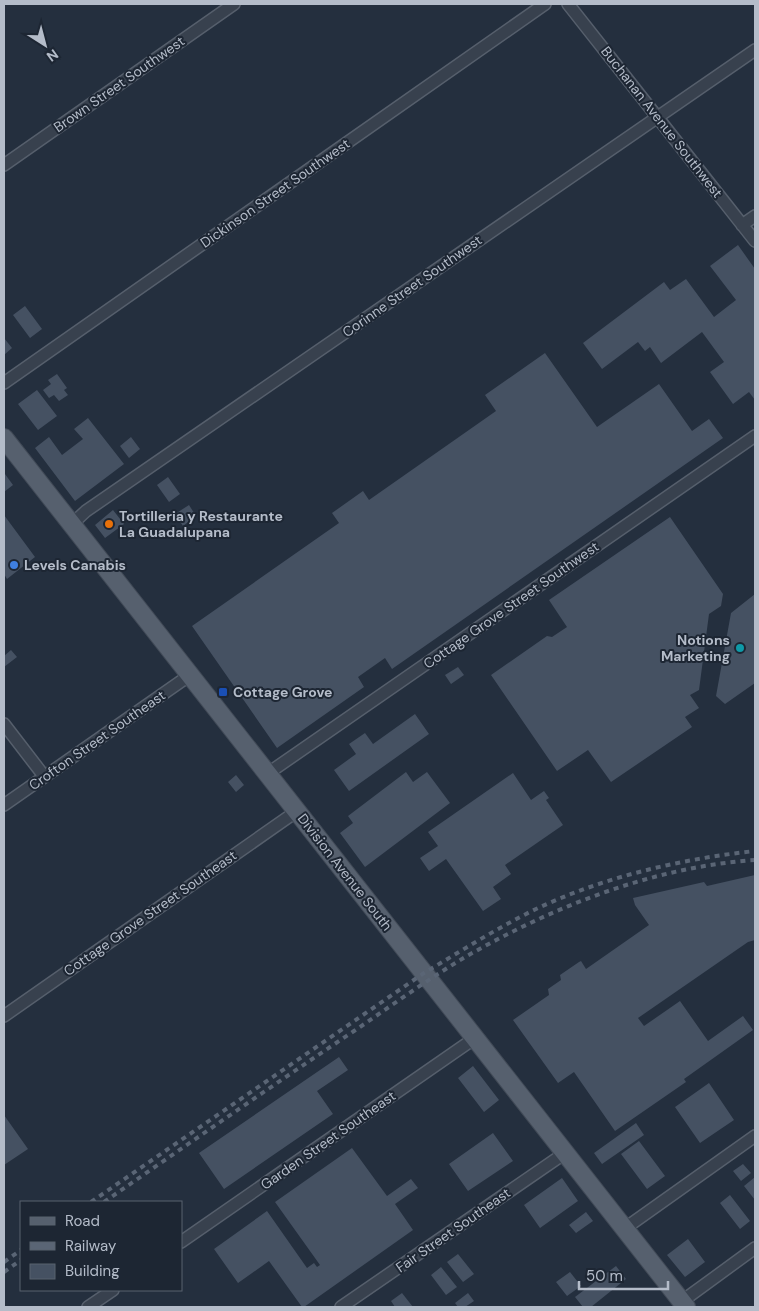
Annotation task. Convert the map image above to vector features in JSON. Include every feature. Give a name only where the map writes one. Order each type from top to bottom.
[{"type":"main road","name":"Division Avenue South","points":[[4,438],[684,1304]]},
{"type":"street","name":"Brown Street Southwest","points":[[4,164],[234,4]]},
{"type":"street","name":"Dickinson Street Southwest","points":[[4,383],[545,4]]},
{"type":"street","name":"Buchanan Avenue Southwest","points":[[568,4],[755,241]]},
{"type":"street","name":"Corinne Street Southwest","points":[[71,525],[86,511],[755,50]]},
{"type":"street","points":[[742,225],[755,216]]},
{"type":"street","name":"Cottage Grove Street Southwest","points":[[267,774],[755,436]]},
{"type":"street","name":"Crofton Street Southeast","points":[[4,805],[190,675]]},
{"type":"street","points":[[4,724],[44,776]]},
{"type":"street","name":"Cottage Grove Street Southeast","points":[[4,1016],[297,811]]},
{"type":"street","name":"Garden Street Southeast","points":[[182,1241],[475,1038]]},
{"type":"street","points":[[624,1229],[755,1136]]},
{"type":"street","name":"Fair Street Southeast","points":[[341,1307],[565,1154]]},
{"type":"street","points":[[684,1304],[755,1248]]},
{"type":"street","points":[[88,1307],[112,1291]]},
{"type":"building","points":[[738,245],[755,269],[755,400],[749,392],[733,404],[710,372],[724,362],[702,332],[661,363],[650,347],[645,351],[638,342],[602,369],[583,343],[664,282],[670,290],[686,279],[714,317],[736,300],[710,266]]},
{"type":"building","points":[[25,306],[42,329],[30,338],[13,315]]},
{"type":"building","points":[[4,338],[12,348],[4,355]]},
{"type":"building","points":[[545,353],[597,427],[659,384],[692,431],[709,419],[723,438],[392,669],[385,658],[358,677],[364,687],[277,748],[192,626],[339,523],[332,513],[363,491],[369,500],[496,411],[485,395]]},
{"type":"building","points":[[57,374],[67,388],[64,390],[68,395],[59,401],[54,395],[49,398],[43,390],[51,384],[48,380]]},
{"type":"building","points":[[37,390],[57,416],[38,430],[18,404]]},
{"type":"building","points":[[88,418],[124,464],[75,501],[35,448],[49,437],[62,455],[83,439],[74,429]]},
{"type":"building","points":[[131,437],[140,449],[129,458],[120,446]]},
{"type":"building","points":[[4,475],[13,485],[4,492]]},
{"type":"building","points":[[168,477],[180,494],[169,502],[157,485]]},
{"type":"building","points":[[189,505],[196,516],[183,526],[175,514]]},
{"type":"building","name":"Tortilleria y Restaurante La Guadalupana","points":[[113,510],[124,524],[105,538],[95,525]]},
{"type":"building","name":"Levels Canabis","points":[[4,515],[35,557],[7,579],[4,574]]},
{"type":"building","points":[[670,517],[723,594],[721,606],[709,614],[699,690],[690,695],[699,708],[685,717],[692,727],[611,782],[588,750],[557,771],[491,675],[547,636],[552,637],[567,627],[549,600]]},
{"type":"building","name":"Notions Marketing","points":[[755,594],[755,683],[725,704],[716,696],[731,613]]},
{"type":"building","points":[[11,650],[17,657],[4,667],[4,656]]},
{"type":"building","points":[[458,667],[464,675],[451,684],[445,675]]},
{"type":"building","points":[[415,714],[429,734],[349,791],[334,770],[356,754],[349,744],[365,733],[373,744]]},
{"type":"building","points":[[406,772],[413,782],[427,772],[450,803],[365,867],[340,833],[353,823],[348,816]]},
{"type":"building","points":[[513,773],[531,800],[544,791],[549,798],[546,800],[563,825],[505,865],[511,874],[493,887],[501,899],[483,911],[446,859],[429,871],[420,858],[438,846],[428,832]]},
{"type":"building","points":[[236,775],[244,785],[236,792],[228,782]]},
{"type":"building","points":[[755,875],[755,940],[748,942],[638,1018],[644,1026],[680,1001],[708,1041],[743,1016],[753,1030],[684,1079],[686,1082],[615,1131],[574,1072],[558,1083],[513,1020],[549,995],[548,989],[561,980],[560,975],[581,961],[586,969],[649,925],[635,905],[633,898],[704,882],[707,886]]},
{"type":"building","points":[[339,1057],[348,1070],[317,1091],[333,1114],[224,1189],[199,1153]]},
{"type":"building","points":[[473,1066],[499,1100],[484,1112],[458,1078]]},
{"type":"building","points":[[709,1083],[734,1120],[700,1143],[675,1107]]},
{"type":"building","points":[[4,1115],[28,1149],[4,1165]]},
{"type":"building","points":[[636,1123],[644,1135],[602,1164],[594,1153]]},
{"type":"building","points":[[493,1133],[513,1161],[468,1191],[449,1164]]},
{"type":"building","points":[[639,1141],[665,1176],[647,1189],[621,1154]]},
{"type":"building","points":[[352,1148],[387,1196],[411,1179],[418,1188],[395,1204],[413,1230],[304,1307],[302,1307],[269,1261],[238,1283],[214,1249],[267,1211],[307,1268],[314,1263],[317,1267],[320,1265],[275,1202]]},
{"type":"building","points":[[743,1164],[751,1173],[741,1181],[733,1171]]},
{"type":"building","points":[[755,1177],[755,1200],[744,1186]]},
{"type":"building","points":[[562,1178],[578,1201],[540,1228],[524,1205]]},
{"type":"building","points":[[730,1195],[750,1221],[740,1229],[720,1203]]},
{"type":"building","points":[[586,1212],[593,1221],[576,1233],[569,1225]]},
{"type":"building","points":[[688,1239],[705,1262],[685,1277],[667,1255]]},
{"type":"building","points":[[458,1254],[474,1274],[463,1282],[447,1262]]},
{"type":"building","points":[[616,1266],[626,1279],[591,1307],[583,1307],[575,1297]]},
{"type":"building","points":[[441,1267],[457,1287],[446,1295],[431,1275]]},
{"type":"building","points":[[570,1272],[581,1286],[567,1296],[556,1282]]},
{"type":"building","points":[[402,1293],[413,1307],[395,1307],[391,1301]]},
{"type":"building","points":[[468,1293],[474,1301],[465,1307],[458,1307],[455,1303]]},
{"type":"railway","points":[[92,1201],[424,973],[522,916],[588,888],[643,871],[671,864],[755,851]]},
{"type":"railway","points":[[105,1201],[424,983],[500,938],[570,905],[642,880],[717,864],[755,860]]},
{"type":"railway","points":[[4,1262],[20,1251]]},
{"type":"railway","points":[[4,1272],[20,1261]]},
{"type":"place","name":"Tortilleria y Restaurante La Guadalupana","points":[[109,524]]},
{"type":"place","name":"Levels Canabis","points":[[14,565]]},
{"type":"place","name":"Notions Marketing","points":[[740,648]]},
{"type":"place","name":"Cottage Grove","points":[[223,692]]}]
